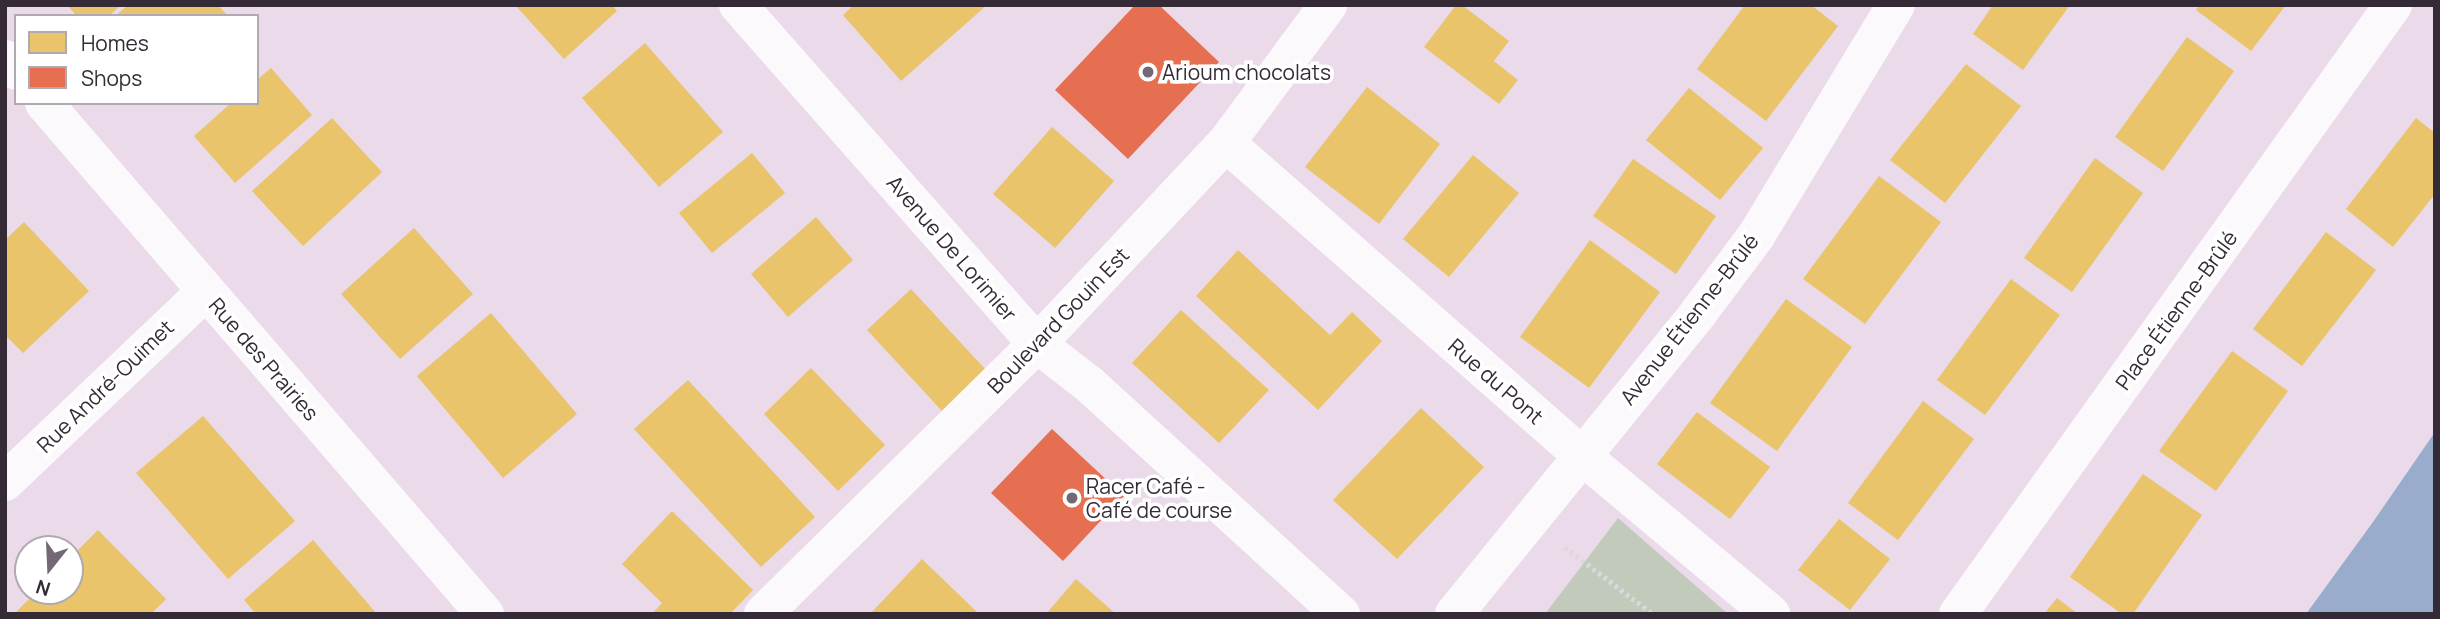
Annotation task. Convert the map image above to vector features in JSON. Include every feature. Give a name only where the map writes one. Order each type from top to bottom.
[{"type":"street","name":"Avenue De Lorimier","points":[[738,5],[1037,344],[1090,386],[1341,614]]},
{"type":"street","name":"Boulevard Gouin Est","points":[[763,614],[1037,344],[1226,143],[1328,5]]},
{"type":"street","name":"Avenue Étienne-Brûlé","points":[[1454,614],[1699,312],[1756,236],[1895,5]]},
{"type":"street","name":"Place Étienne-Brûlé","points":[[1958,614],[2393,5]]},
{"type":"street","name":"Rue des Prairies","points":[[46,105],[485,614]]},
{"type":"street","name":"Rue du Pont","points":[[1226,143],[1581,456],[1771,614]]},
{"type":"street","name":"Rue André-Ouimet","points":[[5,482],[206,291]]},
{"type":"path","points":[[1531,519],[1602,578],[1653,614]]},
{"type":"green space","points":[[1618,518],[1728,614],[1545,614]]},
{"type":"water","points":[[2435,432],[2435,614],[2306,614],[2373,522]]},
{"type":"building: Homes","points":[[67,5],[121,5],[111,14],[75,14]]},
{"type":"building: Homes","points":[[128,5],[218,5],[226,14],[117,14]]},
{"type":"building: Homes","points":[[515,5],[612,5],[617,11],[564,59]]},
{"type":"building: Homes","points":[[854,5],[987,5],[901,81],[843,15]]},
{"type":"building: Homes","points":[[1456,5],[1462,5],[1509,41],[1494,61],[1518,80],[1499,104],[1424,47]]},
{"type":"building: Homes","points":[[1745,5],[1811,5],[1838,26],[1766,121],[1697,69]]},
{"type":"building: Homes","points":[[1993,5],[2070,5],[2023,70],[1973,34]]},
{"type":"building: Homes","points":[[2200,5],[2286,5],[2251,51],[2196,10]]},
{"type":"building: Homes","points":[[2187,37],[2234,71],[2163,171],[2115,137]]},
{"type":"building: Homes","points":[[645,43],[723,132],[659,187],[582,98]]},
{"type":"building: Homes","points":[[1966,64],[2021,106],[1945,203],[1890,160]]},
{"type":"building: Homes","points":[[271,68],[312,115],[235,183],[194,136],[229,105],[259,105],[259,78]]},
{"type":"building: Homes","points":[[1367,87],[1440,144],[1379,224],[1305,167]]},
{"type":"building: Homes","points":[[1689,88],[1763,148],[1720,200],[1646,140]]},
{"type":"building: Homes","points":[[332,118],[382,172],[303,246],[252,191]]},
{"type":"building: Homes","points":[[2416,118],[2435,133],[2435,194],[2393,247],[2346,209]]},
{"type":"building: Homes","points":[[1052,127],[1114,181],[1055,248],[993,194]]},
{"type":"building: Homes","points":[[752,153],[785,193],[712,253],[679,213]]},
{"type":"building: Homes","points":[[1473,155],[1519,193],[1449,277],[1403,239]]},
{"type":"building: Homes","points":[[2095,158],[2143,193],[2072,292],[2024,258]]},
{"type":"building: Homes","points":[[1633,159],[1716,216],[1676,274],[1593,216]]},
{"type":"building: Homes","points":[[1879,176],[1941,222],[1865,324],[1803,279]]},
{"type":"building: Homes","points":[[816,217],[853,260],[788,317],[751,274]]},
{"type":"building: Homes","points":[[24,222],[89,291],[23,353],[5,335],[5,240]]},
{"type":"building: Homes","points":[[414,228],[473,294],[400,359],[341,294]]},
{"type":"building: Homes","points":[[2326,232],[2376,270],[2302,366],[2253,329]]},
{"type":"building: Homes","points":[[1590,240],[1660,292],[1589,388],[1520,337]]},
{"type":"building: Homes","points":[[1238,250],[1330,335],[1352,312],[1382,341],[1318,410],[1196,296]]},
{"type":"building: Homes","points":[[2011,279],[2060,315],[1985,415],[1937,380]]},
{"type":"building: Homes","points":[[911,289],[986,370],[942,411],[867,330]]},
{"type":"building: Homes","points":[[1786,299],[1852,347],[1777,451],[1710,403]]},
{"type":"building: Homes","points":[[1181,310],[1269,390],[1219,443],[1132,363]]},
{"type":"building: Homes","points":[[491,313],[577,414],[503,478],[417,376]]},
{"type":"building: Homes","points":[[2232,351],[2288,391],[2216,491],[2159,451]]},
{"type":"building: Homes","points":[[811,368],[885,445],[838,491],[764,414]]},
{"type":"building: Homes","points":[[688,380],[815,517],[761,567],[634,429]]},
{"type":"building: Homes","points":[[1923,401],[1974,439],[1898,540],[1848,503]]},
{"type":"building: Homes","points":[[1421,408],[1484,467],[1397,559],[1333,500]]},
{"type":"building: Homes","points":[[1697,412],[1770,467],[1730,519],[1657,464]]},
{"type":"building: Homes","points":[[203,416],[295,521],[228,579],[136,473]]},
{"type":"building: Homes","points":[[2143,474],[2202,515],[2133,614],[2122,614],[2070,577]]},
{"type":"building: Homes","points":[[672,511],[753,590],[730,614],[652,614],[662,603],[622,564]]},
{"type":"building: Homes","points":[[1839,519],[1890,559],[1850,610],[1798,570]]},
{"type":"building: Homes","points":[[98,530],[166,599],[151,614],[14,614],[23,605],[84,605],[84,544]]},
{"type":"building: Homes","points":[[313,540],[377,614],[256,614],[244,600]]},
{"type":"building: Homes","points":[[922,559],[979,614],[870,614]]},
{"type":"building: Homes","points":[[1076,579],[1116,614],[1046,614]]},
{"type":"building: Homes","points":[[2057,598],[2078,614],[2044,614]]},
{"type":"building: Shops","points":[[1135,5],[1159,5],[1219,62],[1128,159],[1055,90]]},
{"type":"building: Shops","points":[[1052,429],[1124,496],[1063,561],[991,493]]},
{"type":"place","name":"Arioum chocolats","points":[[1148,72]]},
{"type":"place","name":"Racer Café - Café de course","points":[[1072,498]]}]
